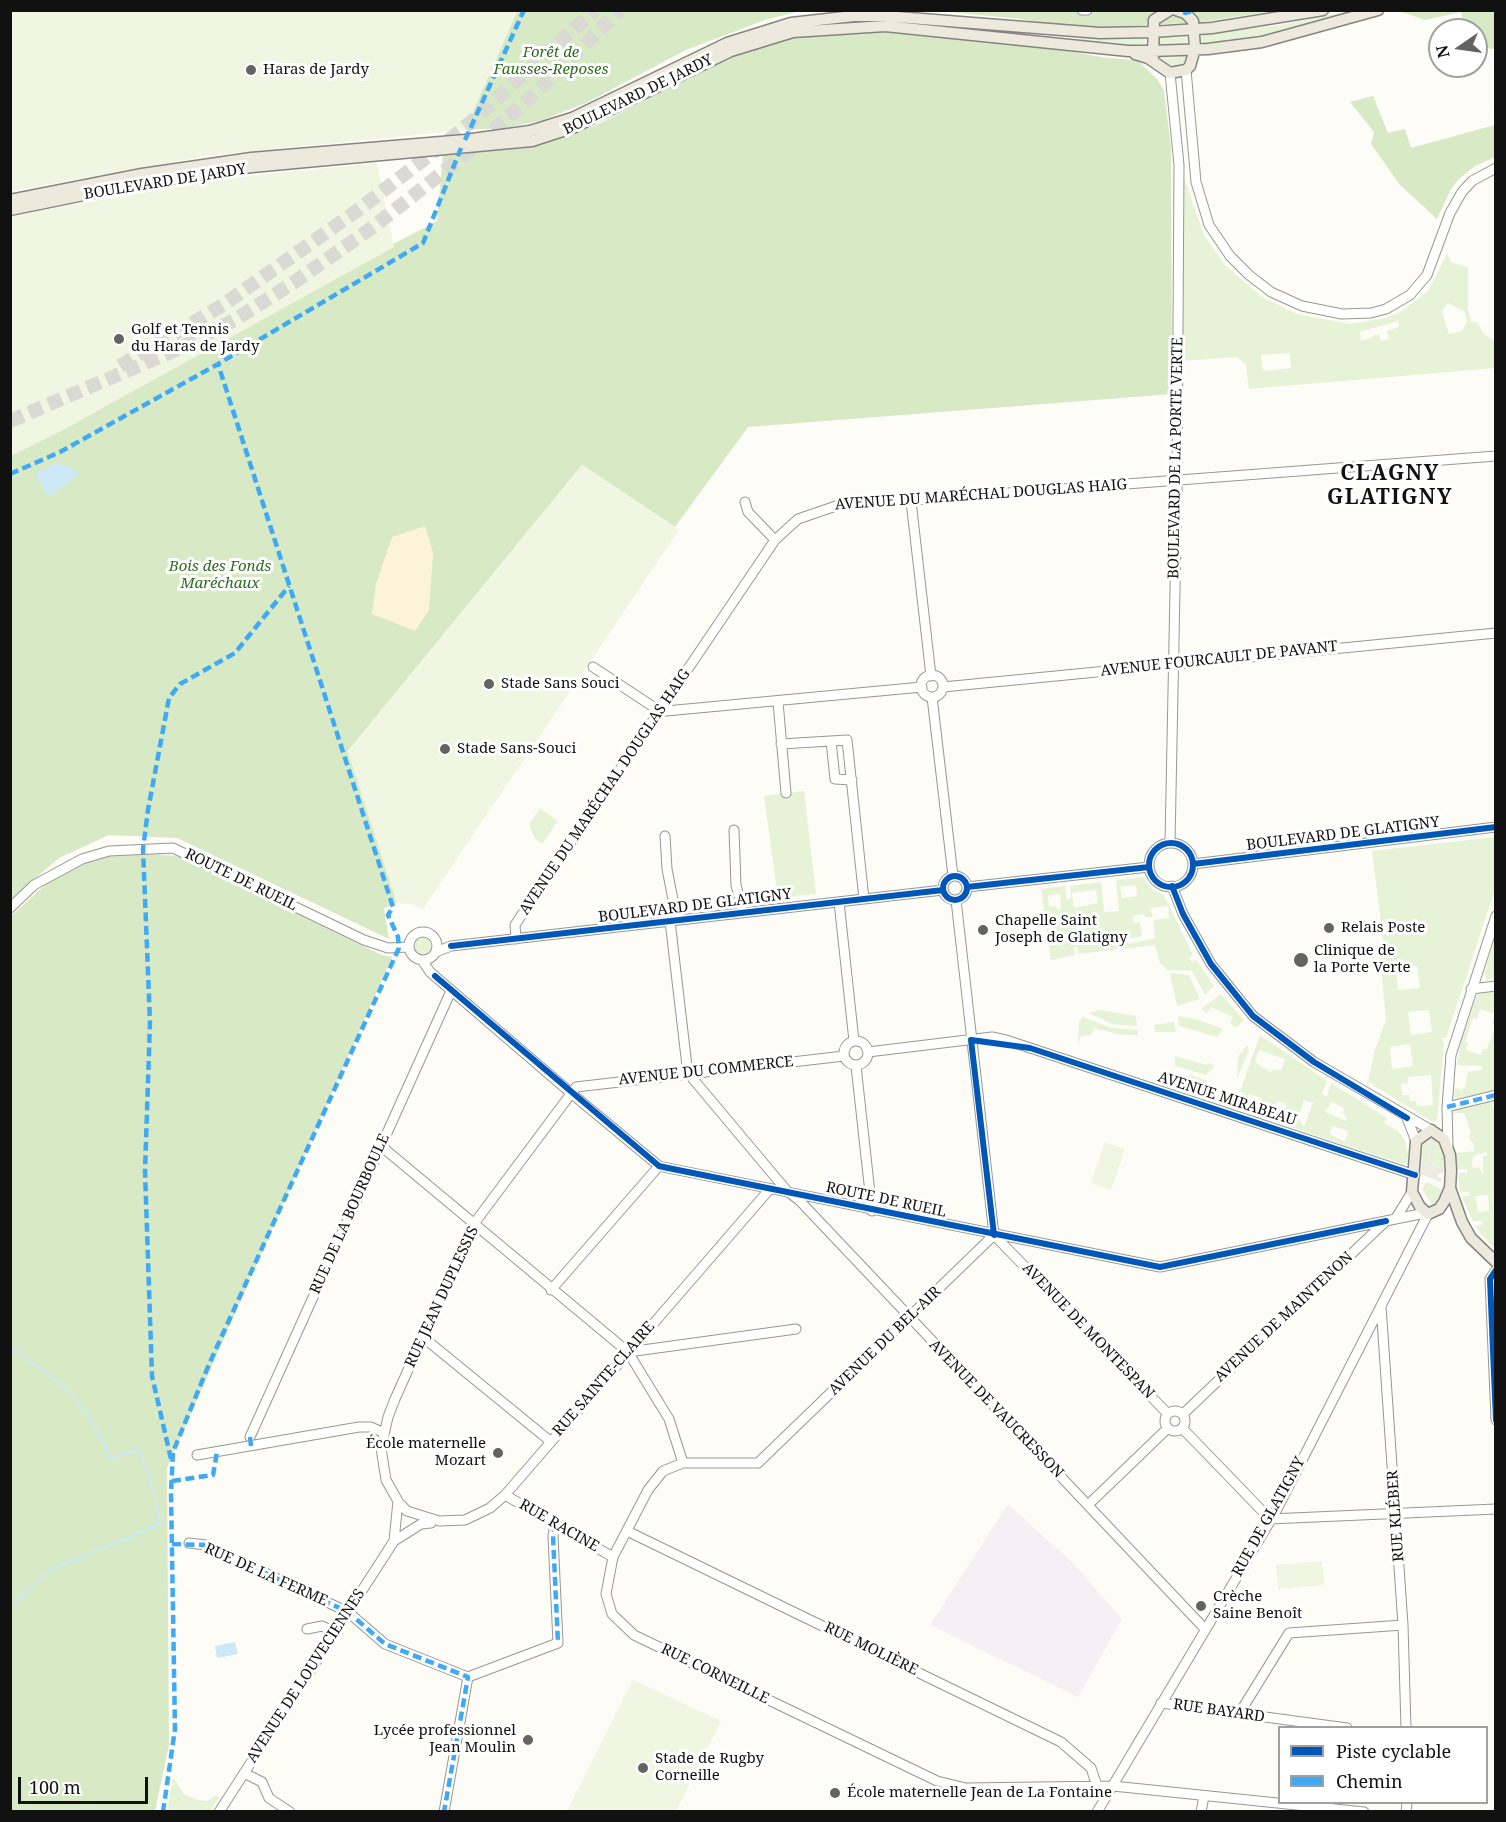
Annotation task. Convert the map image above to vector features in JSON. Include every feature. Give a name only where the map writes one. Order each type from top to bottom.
[{"type":"main road","points":[[1170,10],[1153,15],[1153,56],[1262,42],[1378,10]]},
{"type":"main road","points":[[1170,73],[1186,70],[1194,61],[1194,29],[1191,18],[1176,10]]},
{"type":"main road","name":"BOULEVARD DE JARDY","points":[[10,200],[142,174],[251,158],[454,141],[530,131],[572,118],[727,43],[791,23],[854,16],[884,16],[1100,33],[1152,32],[1282,19],[1323,10]]},
{"type":"main road","name":"BOULEVARD DE JARDY","points":[[10,210],[143,183],[252,167],[532,141],[575,127],[731,51],[793,32],[851,27],[903,27],[1128,51],[1153,56],[1170,73]]},
{"type":"main road","points":[[1450,1188],[1439,1209],[1426,1213],[1412,1192],[1416,1141],[1434,1131],[1449,1148],[1450,1188],[1462,1222],[1477,1244],[1496,1262]]},
{"type":"main road","points":[[1439,1209],[1462,1222]]},
{"type":"street","points":[[1082,10],[1087,10]]},
{"type":"street","points":[[1186,70],[1196,182],[1209,225],[1230,256],[1249,275],[1271,292],[1302,306],[1355,314],[1386,309],[1410,295],[1427,275],[1450,213],[1462,192],[1472,181],[1496,168]]},
{"type":"street","name":"BOULEVARD DE LA PORTE VERTE","points":[[1170,73],[1179,165],[1177,480],[1170,843]]},
{"type":"street","name":"AVENUE DU MARÉCHAL DOUGLAS HAIG","points":[[516,939],[515,925],[775,540],[798,519],[827,507],[1496,456]]},
{"type":"street","points":[[911,501],[931,676]]},
{"type":"street","points":[[745,502],[748,512],[775,540]]},
{"type":"street","name":"AVENUE FOURCAULT DE PAVANT","points":[[943,687],[1496,633]]},
{"type":"street","points":[[593,667],[660,710],[778,702],[922,687]]},
{"type":"street","points":[[931,676],[939,678],[943,687],[938,695],[932,697],[925,694],[922,687],[925,678],[931,676]]},
{"type":"street","points":[[932,697],[953,876]]},
{"type":"street","points":[[778,702],[786,793]]},
{"type":"street","points":[[781,744],[847,740],[864,899]]},
{"type":"street","points":[[831,741],[835,779],[852,780]]},
{"type":"street","name":"BOULEVARD DE GLATIGNY","points":[[1193,864],[1496,827]]},
{"type":"street","points":[[734,830],[736,885],[743,912]]},
{"type":"street","points":[[665,836],[688,1072]]},
{"type":"street","points":[[1170,843],[1188,850],[1193,864],[1185,881],[1172,886],[1159,883],[1149,867],[1150,857],[1156,849],[1170,843]]},
{"type":"street","name":"ROUTE DE RUEIL","points":[[10,908],[34,885],[82,859],[109,851],[174,848],[364,940],[388,948],[408,947]]},
{"type":"street","points":[[967,887],[1149,867]]},
{"type":"street","points":[[953,876],[964,880],[967,887],[963,898],[956,900],[949,899],[943,890],[944,883],[953,876]]},
{"type":"street","points":[[1172,886],[1183,914],[1211,964],[1253,1016],[1314,1062],[1407,1118],[1434,1131],[1446,1119]]},
{"type":"street","name":"BOULEVARD DE GLATIGNY","points":[[435,954],[451,946],[943,890]]},
{"type":"street","points":[[956,900],[994,1235]]},
{"type":"street","points":[[839,902],[854,1041]]},
{"type":"street","points":[[1449,1148],[1446,1119],[1451,1055],[1496,916]]},
{"type":"street","points":[[435,954],[422,960],[413,956],[408,947],[411,937],[421,931],[429,933],[436,940],[435,976]]},
{"type":"street","name":"BOULEVARD DE GLATIGNY","points":[[436,940],[451,946]]},
{"type":"street","name":"ROUTE DE RUEIL","points":[[422,960],[452,991],[659,1166],[779,1189],[872,1211],[1160,1267],[1426,1213]]},
{"type":"street","points":[[1471,989],[1496,986]]},
{"type":"street","name":"RUE DE LA BOURBOULE","points":[[250,1437],[452,991]]},
{"type":"street","name":"AVENUE MIRABEAU","points":[[971,1040],[992,1037],[1006,1040],[1415,1175]]},
{"type":"street","points":[[868,1052],[971,1040]]},
{"type":"street","points":[[854,1041],[865,1045],[868,1052],[864,1063],[856,1066],[850,1064],[844,1056],[847,1045],[854,1041]]},
{"type":"street","name":"AVENUE DU COMMERCE","points":[[571,1093],[576,1087],[688,1072],[844,1056]]},
{"type":"street","points":[[856,1066],[872,1211]]},
{"type":"street","name":"AVENUE DE VAUCRESSON","points":[[688,1072],[779,1189],[798,1200],[908,1318],[1089,1504],[1205,1629]]},
{"type":"street","name":"RUE JEAN DUPLESSIS","points":[[415,1515],[407,1511],[398,1501],[386,1480],[381,1448],[396,1399],[473,1225],[571,1093]]},
{"type":"street","points":[[1447,1107],[1496,1095]]},
{"type":"street","points":[[1407,1118],[1416,1141]]},
{"type":"street","points":[[381,1146],[628,1352],[669,1419],[683,1463]]},
{"type":"street","points":[[552,1290],[659,1166]]},
{"type":"street","name":"RUE SAINTE-CLAIRE","points":[[415,1515],[439,1521],[474,1517],[490,1509],[505,1495],[628,1352],[779,1189]]},
{"type":"street","points":[[1396,1218],[1412,1192]]},
{"type":"street","name":"RUE DE GLATIGNY","points":[[1097,1812],[1270,1519],[1426,1213]]},
{"type":"street","name":"AVENUE DE MAINTENON","points":[[1183,1413],[1386,1221]]},
{"type":"street","name":"AVENUE DE MONTESPAN","points":[[994,1235],[1168,1414]]},
{"type":"street","name":"AVENUE DU BEL-AIR","points":[[793,1431],[994,1235]]},
{"type":"street","points":[[1496,1269],[1490,1279],[1496,1420]]},
{"type":"street","name":"RUE KLÉBER","points":[[1381,1304],[1403,1625],[1406,1726]]},
{"type":"street","points":[[628,1352],[796,1329]]},
{"type":"street","points":[[424,1338],[550,1441]]},
{"type":"street","points":[[1177,1410],[1183,1413],[1185,1423],[1182,1428],[1177,1431],[1168,1428],[1166,1423],[1168,1414],[1177,1410]]},
{"type":"street","points":[[197,1455],[359,1427],[370,1427],[384,1433]]},
{"type":"street","points":[[1089,1504],[1168,1428]]},
{"type":"street","points":[[1182,1428],[1270,1519],[1282,1521],[1496,1509]]},
{"type":"street","name":"RUE CORNEILLE","points":[[793,1431],[758,1463],[683,1463],[663,1471],[658,1477],[648,1490],[613,1557],[606,1594],[612,1614],[634,1635],[937,1781],[966,1788],[1113,1786],[1300,1808],[1364,1812]]},
{"type":"street","name":"RUE RACINE","points":[[505,1495],[613,1557]]},
{"type":"street","name":"AVENUE DE LOUVECIENNES","points":[[394,1541],[398,1501]]},
{"type":"street","name":"AVENUE DE LOUVECIENNES","points":[[219,1812],[394,1541],[421,1524],[439,1521]]},
{"type":"street","points":[[444,1812],[468,1677],[558,1643],[553,1536],[555,1523]]},
{"type":"street","name":"RUE MOLIÈRE","points":[[627,1531],[1061,1742],[1091,1768],[1097,1786]]},
{"type":"street","name":"RUE DE LA FERME","points":[[189,1544],[206,1545],[348,1612],[385,1644],[468,1677]]},
{"type":"street","points":[[1239,1714],[1289,1633],[1403,1625]]},
{"type":"street","points":[[307,1629],[322,1626],[335,1632]]},
{"type":"street","name":"RUE BAYARD","points":[[1161,1703],[1332,1726]]},
{"type":"street","points":[[244,1773],[262,1782],[269,1798],[290,1812]]},
{"type":"street","points":[[1201,1812],[1204,1796]]},
{"type":"shaded area","points":[[1432,1134],[1436,1135],[1433,1167],[1447,1168],[1447,1172],[1438,1174],[1437,1177],[1442,1178],[1441,1182],[1418,1173],[1420,1164],[1429,1165]]},
{"type":"shaded area","points":[[1008,1504],[1074,1564],[1122,1619],[1078,1697],[930,1625]]},
{"type":"green space","points":[[1409,10],[1495,11],[1495,49],[1488,48],[1488,18],[1463,18],[1461,12],[1425,20],[1402,12]]},
{"type":"green space","name":"Haras de Jardy","points":[[10,11],[517,11],[465,130],[212,155],[11,191]]},
{"type":"green space","name":"Forêt de Fausses-Reposes","points":[[517,11],[800,11],[765,20],[686,50],[588,102],[543,120],[506,128],[465,130]]},
{"type":"green space","points":[[938,11],[1272,11],[1202,22],[1073,29],[1021,19]]},
{"type":"green space","points":[[1348,11],[1368,11],[1292,31],[1202,45],[1201,34],[1281,25]]},
{"type":"green space","name":"Bois des Fonds Maréchaux","points":[[885,29],[1025,44],[1108,58],[1137,60],[1157,79],[1164,90],[1171,148],[1172,394],[748,427],[675,527],[582,465],[348,751],[397,903],[384,908],[389,939],[177,838],[109,835],[59,858],[11,899],[11,450],[273,307],[437,221],[443,154],[510,149],[563,137],[597,125],[733,55],[794,36]]},
{"type":"green space","points":[[1186,37],[1186,44],[1160,45],[1160,38]]},
{"type":"green space","points":[[1078,38],[1145,39],[1146,46],[1112,45]]},
{"type":"green space","points":[[1189,57],[1186,63],[1177,67],[1169,67],[1162,63],[1160,58]]},
{"type":"green space","points":[[1373,96],[1388,133],[1405,129],[1411,148],[1495,125],[1495,157],[1475,166],[1460,178],[1451,189],[1437,219],[1400,185],[1371,144],[1374,132],[1350,102]]},
{"type":"green space","name":"Golf et Tennis du Haras de Jardy","points":[[377,163],[394,247],[63,430],[11,456],[11,216],[220,179]]},
{"type":"green space","points":[[1184,177],[1204,235],[1225,265],[1262,297],[1297,314],[1350,324],[1386,318],[1402,311],[1429,290],[1447,253],[1451,262],[1468,267],[1468,308],[1471,322],[1477,322],[1484,334],[1495,341],[1495,368],[1249,389],[1246,365],[1237,357],[1182,361]],"holes":[[[1448,303],[1465,312],[1467,322],[1462,331],[1449,334],[1442,311]],[[1398,321],[1399,327],[1387,331],[1389,339],[1381,341],[1379,334],[1361,341],[1360,332]],[[1290,353],[1291,368],[1263,371],[1261,355]]]},
{"type":"green space","name":"Stade Sans Souci","points":[[582,465],[679,530],[423,909],[410,904],[397,903],[348,752]]},
{"type":"green space","points":[[804,791],[816,894],[778,898],[764,796]]},
{"type":"green space","points":[[540,808],[558,821],[542,844],[535,839],[529,825]]},
{"type":"green space","points":[[1495,837],[1495,890],[1446,1038],[1442,1038],[1444,1044],[1437,1121],[1433,1122],[1368,1082],[1374,1053],[1386,1020],[1380,955],[1385,954],[1372,851]],"holes":[[[1417,966],[1420,988],[1398,990],[1396,969]],[[1429,1010],[1432,1032],[1411,1035],[1408,1012]],[[1410,1044],[1413,1066],[1392,1069],[1390,1047]],[[1431,1075],[1433,1105],[1417,1106],[1416,1101],[1410,1101],[1409,1095],[1402,1095],[1401,1084],[1408,1083],[1408,1077]]]},
{"type":"green space","points":[[113,851],[177,856],[382,955],[392,957],[167,1468],[169,1745],[155,1811],[11,1812],[11,916],[65,867]]},
{"type":"green space","points":[[1143,877],[1152,889],[1164,895],[1193,955],[1189,958],[1192,962],[1196,959],[1214,986],[1205,995],[1192,971],[1167,970],[1160,963],[1155,945],[1079,954],[1077,947],[1074,948],[1075,955],[1051,960],[1041,889],[1065,886],[1067,899],[1071,898],[1070,886],[1101,882],[1104,912],[1119,911],[1116,880]],"holes":[[[1136,885],[1137,896],[1122,898],[1120,887]],[[1096,890],[1098,903],[1074,908],[1072,893]],[[1060,894],[1061,909],[1057,910],[1056,906],[1049,907],[1048,896]],[[1168,906],[1169,918],[1153,920],[1155,938],[1128,944],[1127,939],[1142,936],[1140,922],[1134,923],[1133,916],[1144,914],[1145,917],[1153,917],[1150,908]]]},
{"type":"green space","points":[[422,937],[428,940],[431,946],[428,952],[422,955],[416,952],[413,946],[416,940]]},
{"type":"green space","points":[[1495,939],[1495,979],[1487,980],[1484,974]]},
{"type":"green space","points":[[1170,973],[1189,975],[1200,999],[1177,1006]]},
{"type":"green space","points":[[1495,991],[1495,1014],[1480,1009],[1477,1019],[1473,1018],[1465,1042],[1468,1043],[1466,1050],[1481,1055],[1483,1049],[1487,1049],[1495,1026],[1495,1091],[1457,1099],[1454,1096],[1455,1087],[1461,1090],[1465,1087],[1468,1072],[1482,1070],[1482,1066],[1457,1065],[1461,1042],[1476,997],[1480,993]]},
{"type":"green space","points":[[1221,994],[1244,1020],[1236,1028],[1230,1023],[1233,1017],[1211,1007],[1207,1013],[1201,1009]]},
{"type":"green space","points":[[1100,1010],[1136,1016],[1137,1026],[1112,1024],[1089,1013]]},
{"type":"green space","points":[[1178,1016],[1196,1019],[1223,1029],[1217,1037],[1179,1026]]},
{"type":"green space","points":[[1083,1017],[1111,1028],[1138,1030],[1138,1035],[1122,1035],[1094,1028],[1091,1035],[1081,1036],[1078,1046],[1079,1021]]},
{"type":"green space","points":[[1174,1022],[1176,1032],[1155,1032],[1154,1025]]},
{"type":"green space","points":[[1260,1035],[1327,1081],[1322,1094],[1327,1096],[1331,1083],[1387,1118],[1384,1123],[1398,1131],[1405,1140],[1409,1161],[1402,1164],[1267,1119],[1269,1113],[1266,1112],[1263,1118],[1238,1110],[1244,1093],[1240,1092]],"holes":[[[1259,1050],[1285,1059],[1281,1071],[1274,1069],[1270,1072],[1255,1062]],[[1249,1094],[1261,1098],[1258,1108],[1246,1104]],[[1304,1100],[1313,1103],[1304,1127],[1298,1118]],[[1277,1101],[1286,1104],[1285,1118],[1275,1115]],[[1332,1102],[1344,1108],[1346,1121],[1325,1112]],[[1332,1126],[1348,1131],[1345,1142],[1330,1134]]]},
{"type":"green space","points":[[1247,1045],[1249,1050],[1237,1079],[1238,1057]]},
{"type":"green space","points":[[1175,1056],[1215,1066],[1206,1075],[1175,1066]]},
{"type":"green space","points":[[1191,1075],[1208,1081],[1205,1090],[1237,1101],[1234,1109],[1184,1092],[1187,1078]]},
{"type":"green space","points":[[1495,1101],[1492,1105],[1496,1114],[1495,1250],[1475,1226],[1482,1225],[1482,1221],[1473,1221],[1461,1196],[1469,1196],[1469,1192],[1460,1192],[1458,1173],[1467,1173],[1467,1169],[1458,1169],[1456,1153],[1474,1151],[1474,1145],[1469,1138],[1471,1132],[1464,1113],[1453,1113],[1456,1109]],"holes":[[[1487,1152],[1487,1156],[1483,1156],[1483,1175],[1479,1167],[1473,1168],[1473,1156]],[[1488,1195],[1489,1211],[1478,1212],[1475,1196]]]},
{"type":"green space","points":[[1432,1134],[1429,1165],[1420,1164],[1422,1140]]},
{"type":"green space","points":[[1436,1135],[1444,1146],[1447,1168],[1433,1167]]},
{"type":"green space","points":[[1105,1142],[1125,1149],[1111,1190],[1091,1183]]},
{"type":"green space","points":[[1427,1182],[1445,1191],[1436,1204],[1432,1205],[1422,1189]]},
{"type":"green space","points":[[1322,1561],[1324,1585],[1278,1589],[1276,1565]]},
{"type":"green space","name":"Stade de Rugby Corneille","points":[[633,1680],[721,1721],[676,1811],[567,1811]]},
{"type":"green space","points":[[173,1777],[184,1794],[207,1801],[216,1795],[219,1797],[210,1811],[167,1811]]},
{"type":"sand","points":[[425,526],[433,553],[429,610],[415,631],[372,614],[376,584],[392,537]]},
{"type":"water","points":[[57,462],[80,473],[49,497],[35,474]]},
{"type":"water","points":[[235,1642],[238,1654],[217,1658],[215,1646]]},
{"type":"waterway","points":[[10,1346],[69,1391],[91,1419],[111,1458],[140,1450],[154,1492]]},
{"type":"waterway","points":[[10,1607],[50,1570],[160,1524],[156,1501]]},
{"type":"tunnel","points":[[120,366],[223,305],[358,210],[462,130],[595,10]]},
{"type":"tunnel","points":[[10,421],[178,349],[236,319],[293,283],[373,227],[465,155],[530,98],[620,10]]},
{"type":"marked path","points":[[465,140],[524,10]]},
{"type":"marked path","points":[[1185,10],[1185,13],[1195,10]]},
{"type":"marked path","points":[[10,474],[60,452],[218,364],[423,243],[461,148]]},
{"type":"marked path","points":[[163,1812],[175,1729],[171,1492],[173,1452],[210,1362],[399,948],[398,937],[388,915],[393,907],[218,364]]},
{"type":"marked path","points":[[171,1459],[152,1376],[145,1171],[150,1022],[143,849],[148,810],[169,698],[180,684],[235,653],[289,586]]},
{"type":"marked path","points":[[1447,1107],[1496,1095]]},
{"type":"marked path","points":[[250,1437],[251,1446]]},
{"type":"marked path","points":[[172,1481],[213,1475],[217,1452]]},
{"type":"marked path","points":[[555,1523],[553,1536],[558,1643]]},
{"type":"marked path","points":[[172,1544],[206,1545],[348,1612],[385,1644],[468,1677],[444,1812]]},
{"type":"cycle path","points":[[1193,864],[1496,827]]},
{"type":"cycle path","points":[[1171,843],[1186,850],[1193,865],[1186,880],[1171,887],[1156,880],[1149,865],[1156,850],[1171,843]]},
{"type":"cycle path","points":[[967,887],[1149,867]]},
{"type":"cycle path","points":[[955,876],[960,877],[966,883],[967,888],[966,893],[960,899],[955,900],[950,899],[944,893],[943,888],[944,883],[950,877],[955,876]]},
{"type":"cycle path","points":[[1172,886],[1183,914],[1211,964],[1253,1016],[1314,1062],[1407,1118]]},
{"type":"cycle path","points":[[451,946],[943,890]]},
{"type":"cycle path","points":[[435,976],[659,1166],[1160,1267],[1386,1221]]},
{"type":"cycle path","points":[[994,1235],[971,1040],[1030,1048],[1415,1175]]},
{"type":"cycle path","points":[[1496,1270],[1490,1279],[1496,1420]]},
{"type":"place","name":"Haras de Jardy","points":[[251,70]]},
{"type":"place","name":"Golf et Tennis du Haras de Jardy","points":[[119,339]]},
{"type":"place","name":"Stade Sans Souci","points":[[489,684]]},
{"type":"place","name":"Stade Sans-Souci","points":[[445,749]]},
{"type":"place","name":"Relais Poste","points":[[1329,928]]},
{"type":"place","name":"Chapelle Saint Joseph de Glatigny","points":[[983,930]]},
{"type":"place","name":"Clinique de la Porte Verte","points":[[1301,960]]},
{"type":"place","name":"École maternelle Mozart","points":[[498,1453]]},
{"type":"place","name":"Crèche Saine Benoît","points":[[1201,1606]]},
{"type":"place","name":"Lycée professionnel Jean Moulin","points":[[528,1740]]},
{"type":"place","name":"Stade de Rugby Corneille","points":[[643,1768]]},
{"type":"place","name":"École maternelle Jean de La Fontaine","points":[[835,1793]]},
{"type":"district","name":"CLAGNY GLATIGNY","points":[[1390,486]]}]
